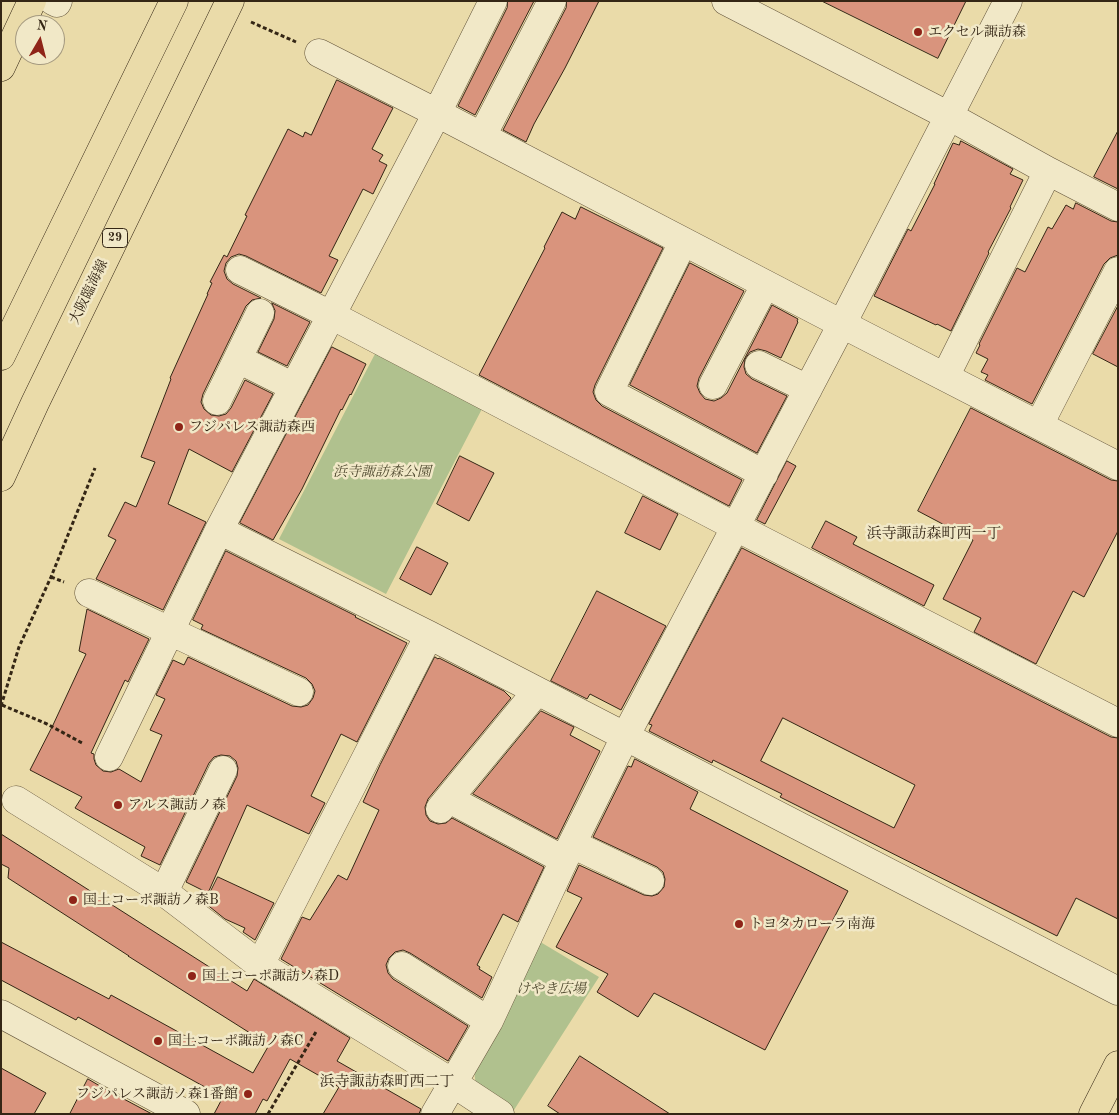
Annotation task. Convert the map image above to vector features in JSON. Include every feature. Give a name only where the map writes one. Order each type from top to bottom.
[{"type":"main road","points":[[1,67],[32,1]]},
{"type":"main road","points":[[1,356],[174,1]]},
{"type":"main road","name":"大阪臨海線","points":[[1,476],[230,1]]},
{"type":"main road","points":[[1093,1114],[1118,1065]]},
{"type":"street","points":[[53,1],[57,3],[58,1]]},
{"type":"street","points":[[109,757],[219,530],[437,113],[493,1]]},
{"type":"street","points":[[482,136],[552,1]]},
{"type":"street","points":[[726,1],[949,116],[1118,207]]},
{"type":"street","points":[[435,1114],[489,1021],[568,852],[626,737],[1008,1]]},
{"type":"street","points":[[319,53],[1118,466]]},
{"type":"street","points":[[945,377],[1048,171]]},
{"type":"street","points":[[683,242],[609,392],[764,474]]},
{"type":"street","points":[[240,270],[331,315],[736,527],[1118,723]]},
{"type":"street","points":[[1039,425],[1118,271]]},
{"type":"street","points":[[713,385],[765,285]]},
{"type":"street","points":[[217,400],[260,313]]},
{"type":"street","points":[[238,359],[294,387]]},
{"type":"street","points":[[759,364],[808,389]]},
{"type":"street","points":[[219,530],[428,634],[1118,991]]},
{"type":"street","points":[[90,593],[300,692]]},
{"type":"street","points":[[260,965],[428,634]]},
{"type":"street","points":[[537,691],[444,804],[568,852],[650,881]]},
{"type":"street","points":[[164,892],[223,770]]},
{"type":"street","points":[[16,800],[164,892],[260,965],[453,1083],[500,1114]]},
{"type":"street","points":[[402,966],[489,1021]]},
{"type":"street","points":[[1,1014],[186,1114]]},
{"type":"path","points":[[251,22],[289,39]]},
{"type":"path","points":[[95,468],[51,577],[19,647],[2,705],[47,724],[109,757]]},
{"type":"path","points":[[51,577],[64,582]]},
{"type":"path","points":[[268,1114],[330,1008]]},
{"type":"green space","name":"浜寺諏訪森公園","points":[[377,350],[484,405],[386,594],[279,539]]},
{"type":"green space","name":"けやき広場","points":[[537,940],[599,977],[514,1110],[476,1086],[474,1070]]},
{"type":"building","points":[[508,1],[534,1],[475,115],[458,106],[507,8]]},
{"type":"building","points":[[567,1],[599,1],[526,142],[503,130],[566,8]]},
{"type":"building","name":"エクセル諏訪森","points":[[822,1],[966,1],[938,58]]},
{"type":"building","points":[[337,80],[393,108],[372,149],[383,155],[379,161],[387,165],[373,194],[363,189],[329,256],[338,260],[321,293],[246,256],[239,254],[231,257],[226,263],[224,271],[227,279],[261,298],[252,300],[246,306],[203,394],[201,402],[204,409],[211,415],[219,416],[226,414],[245,380],[273,394],[232,472],[189,449],[168,504],[206,522],[163,610],[96,579],[116,540],[108,536],[125,502],[136,507],[155,462],[141,457],[170,378],[208,294],[212,283],[210,282],[224,255],[227,257],[247,216],[245,215],[288,129],[303,137],[305,132],[311,135]]},
{"type":"building","points":[[1118,131],[1118,189],[1094,177]]},
{"type":"building","points":[[961,141],[1013,169],[1010,174],[1023,180],[951,331],[874,296],[908,229],[911,231],[953,143],[959,145]]},
{"type":"building","points":[[1076,203],[1111,221],[1118,222],[1118,255],[1110,258],[1104,264],[1032,404],[985,380],[988,375],[981,372],[988,359],[976,353],[1017,268],[1025,272],[1048,227],[1052,229],[1066,205],[1073,209]]},
{"type":"building","points":[[581,207],[663,248],[595,385],[593,392],[596,400],[602,406],[742,480],[729,506],[479,375],[562,212],[575,219]]},
{"type":"building","points":[[690,263],[744,291],[699,378],[697,386],[705,399],[714,401],[727,393],[772,305],[798,319],[781,358],[758,349],[750,352],[745,359],[744,367],[746,374],[752,379],[787,396],[757,453],[630,385]]},
{"type":"building","points":[[272,303],[310,322],[287,366],[258,352],[274,319],[275,311]]},
{"type":"building","points":[[1118,306],[1118,367],[1093,354]]},
{"type":"building","points":[[332,347],[366,364],[351,395],[341,409],[302,489],[273,540],[240,523]]},
{"type":"building","points":[[971,408],[1111,480],[1118,481],[1118,531],[1084,597],[1073,591],[1036,664],[974,632],[981,618],[943,599],[973,540],[918,511]]},
{"type":"building","points":[[460,456],[494,473],[469,521],[437,504]]},
{"type":"building","points":[[787,461],[796,466],[765,524],[757,520]]},
{"type":"building","points":[[643,496],[678,514],[660,550],[625,533]]},
{"type":"building","points":[[826,521],[857,537],[853,544],[934,585],[924,606],[812,548]]},
{"type":"building","points":[[417,547],[448,563],[431,595],[400,579]]},
{"type":"building","points":[[742,548],[1111,737],[1118,738],[1118,919],[1076,898],[1057,936],[780,797],[782,794],[713,760],[712,763],[649,731],[652,725],[649,724]],"holes":[[[783,718],[915,785],[894,828],[761,761]]]},
{"type":"building","points":[[226,551],[407,643],[357,742],[341,734],[311,796],[325,803],[309,834],[247,805],[208,893],[186,882],[237,776],[238,768],[236,761],[230,756],[221,755],[214,757],[209,763],[160,865],[141,856],[145,847],[75,808],[82,797],[30,770],[86,654],[79,651],[87,609],[149,639],[128,682],[125,680],[91,753],[94,754],[96,765],[103,771],[111,772],[119,769],[141,782],[162,735],[150,730],[165,699],[156,695],[173,660],[184,665],[188,657],[292,706],[301,707],[308,705],[315,691],[312,684],[306,678],[201,629],[203,625],[193,620]]},
{"type":"building","points":[[597,591],[666,626],[621,710],[590,694],[587,699],[551,681]]},
{"type":"building","points":[[435,657],[504,691],[511,698],[428,799],[425,807],[426,815],[430,821],[438,824],[446,823],[452,818],[544,867],[518,922],[503,914],[477,965],[480,967],[479,969],[492,977],[482,998],[410,953],[403,950],[395,952],[389,958],[386,965],[388,973],[393,979],[468,1026],[448,1061],[281,959],[302,917],[310,920],[338,875],[347,880],[379,810],[363,802]]},
{"type":"building","points":[[541,711],[574,727],[570,735],[600,751],[557,839],[473,794]]},
{"type":"building","points":[[635,759],[698,792],[690,809],[848,891],[765,1050],[654,993],[638,1017],[597,992],[608,974],[556,947],[582,898],[567,891],[579,865],[644,895],[652,896],[658,894],[664,887],[665,879],[663,872],[657,867],[593,837],[628,766],[631,767]]},
{"type":"building","points":[[1,834],[247,991],[254,979],[350,1038],[337,1061],[421,1109],[419,1114],[323,1114],[339,1087],[290,1059],[267,1101],[263,1099],[255,1114],[214,1114],[223,1097],[78,1017],[76,1020],[1,980],[1,942],[109,999],[111,995],[253,1073],[269,1045],[8,878],[9,868],[1,864]]},
{"type":"building","points":[[218,877],[274,903],[255,940],[243,932],[245,928],[225,919],[205,903]]},
{"type":"building","points":[[580,1056],[670,1114],[560,1114],[548,1106]]},
{"type":"building","points":[[1,1068],[46,1093],[34,1114],[1,1114]]},
{"type":"building","points":[[88,1079],[105,1089],[152,1114],[70,1114]]},
{"type":"place","name":"エクセル諏訪森","points":[[918,32]]},
{"type":"place","name":"フジパレス諏訪森西","points":[[179,427]]},
{"type":"place","name":"アルス諏訪ノ森","points":[[118,805]]},
{"type":"place","name":"国土コーポ諏訪ノ森B","points":[[73,900]]},
{"type":"place","name":"トヨタカローラ南海","points":[[739,924]]},
{"type":"place","name":"国土コーポ諏訪ノ森D","points":[[192,976]]},
{"type":"place","name":"国土コーポ諏訪ノ森C","points":[[158,1041]]},
{"type":"place","name":"フジパレス諏訪ノ森1番館","points":[[248,1094]]},
{"type":"district","name":"浜寺諏訪森町西一丁","points":[[934,534]]},
{"type":"district","name":"浜寺諏訪森町西二丁","points":[[387,1082]]}]
